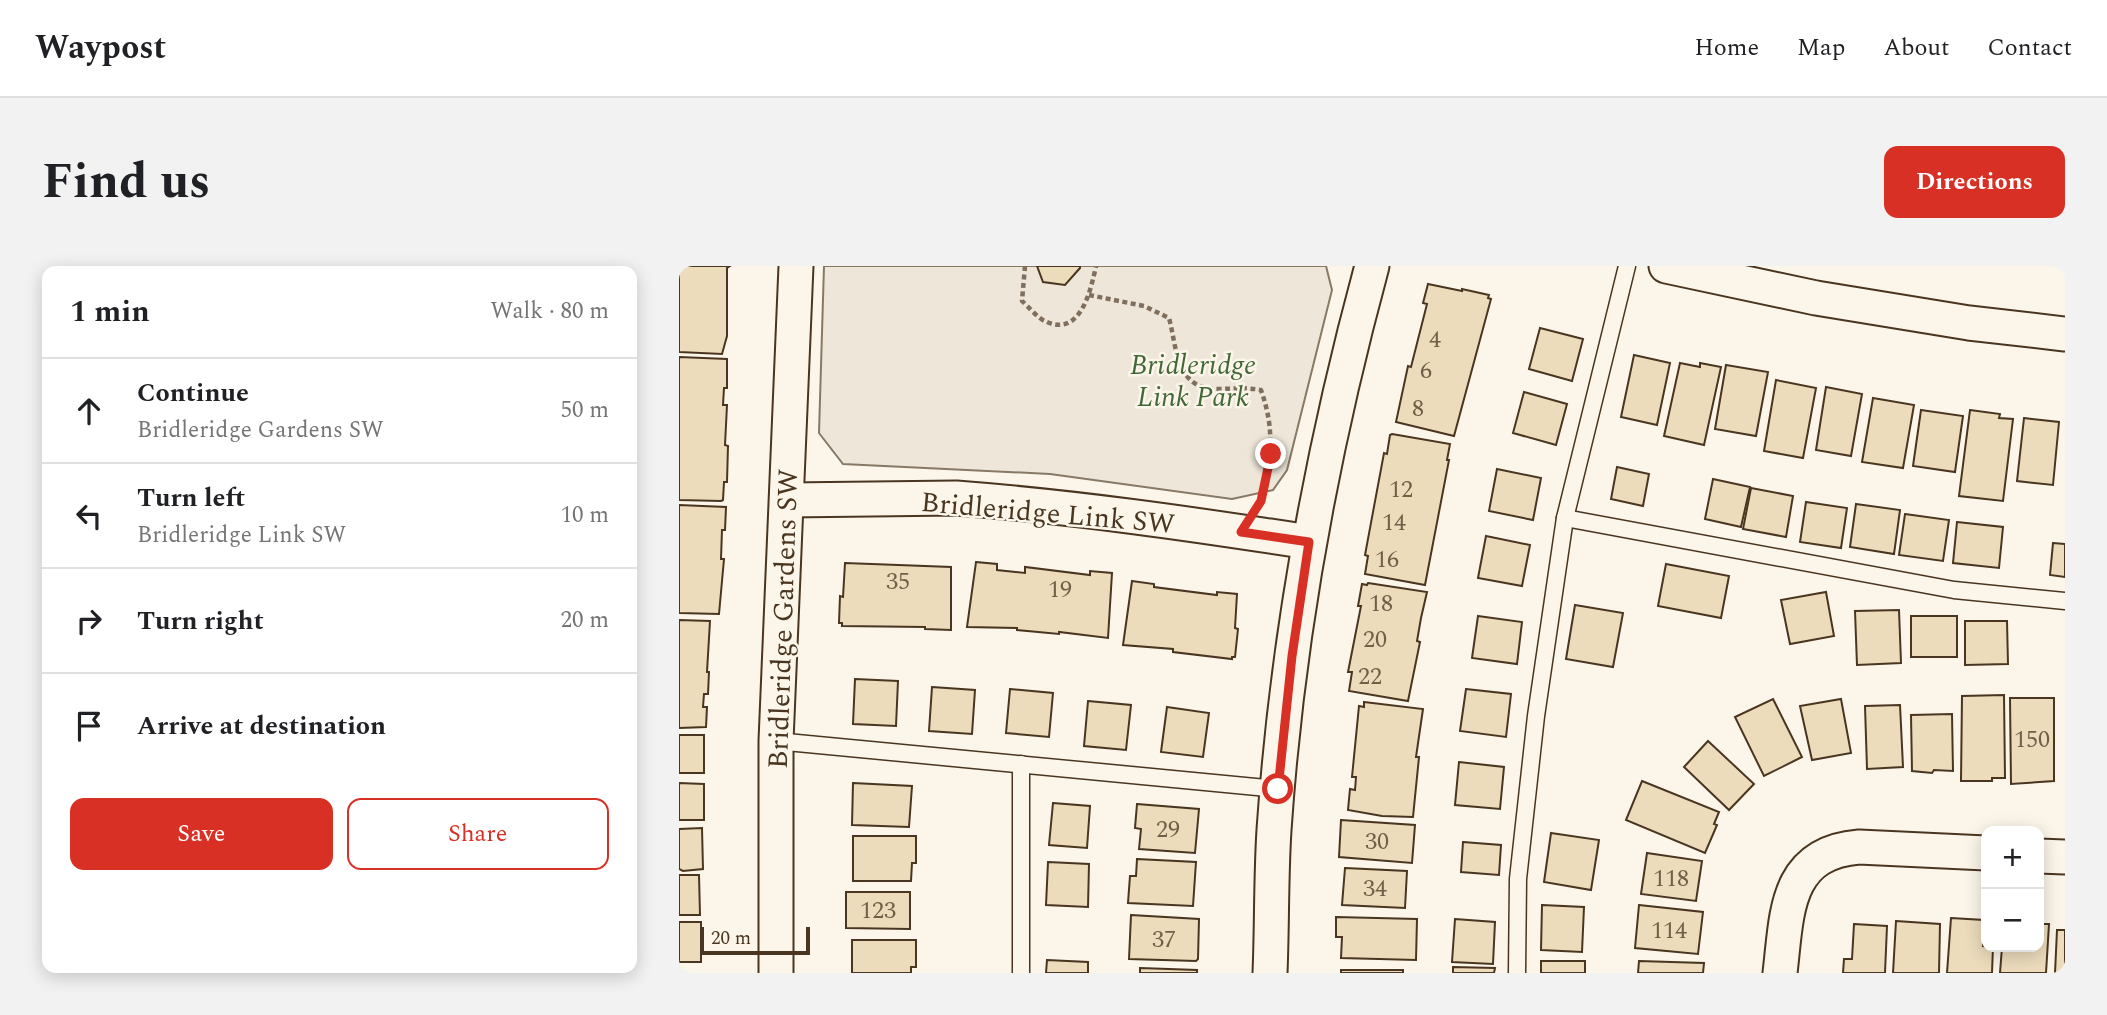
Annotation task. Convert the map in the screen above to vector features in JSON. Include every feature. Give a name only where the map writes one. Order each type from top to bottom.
[{"type":"street","name":"Bridleridge Gardens SW","points":[[776,973],[776,741],[796,266]]},
{"type":"street","points":[[1270,973],[1274,831],[1292,656],[1309,542],[1347,356],[1372,266]]},
{"type":"street","points":[[1666,266],[1815,298],[1969,323],[2065,334]]},
{"type":"street","name":"Bridleridge Link SW","points":[[787,500],[956,498],[1117,514],[1309,542]]},
{"type":"street","points":[[1780,973],[1788,905],[1794,886],[1823,856],[1859,847],[1981,853]]},
{"type":"street","points":[[2044,856],[2065,857]]},
{"type":"lane","points":[[1517,973],[1518,878],[1536,716],[1565,518],[1627,266]]},
{"type":"lane","points":[[1565,518],[1954,590],[2065,601]]},
{"type":"lane","points":[[776,741],[1278,789]]},
{"type":"lane","points":[[1021,764],[1021,973]]},
{"type":"path","points":[[1025,266],[1022,301],[1046,322],[1062,325],[1078,317],[1089,295],[1096,266]]},
{"type":"path","points":[[1089,295],[1144,306],[1169,318],[1178,362],[1193,383],[1214,389],[1244,386],[1261,390],[1270,415],[1271,454],[1261,501],[1241,532]]},
{"type":"green space","name":"Bridleridge Link Park","points":[[824,266],[1326,266],[1332,290],[1287,470],[1273,490],[1232,499],[1050,474],[843,464],[819,433]]},
{"type":"building","points":[[679,266],[730,266],[727,268],[727,336],[722,354],[679,352]]},
{"type":"building","points":[[1037,266],[1080,268],[1065,285],[1043,282]]},
{"type":"building","points":[[1428,284],[1489,295],[1488,298],[1491,299],[1454,436],[1396,422],[1408,366],[1411,367],[1427,304],[1423,303]]},
{"type":"building","points":[[1540,328],[1583,339],[1572,381],[1529,369]]},
{"type":"building","points":[[1634,355],[1670,363],[1657,425],[1621,417]]},
{"type":"building","points":[[679,357],[727,359],[727,388],[724,388],[723,405],[727,405],[727,482],[724,482],[721,501],[679,500]]},
{"type":"building","points":[[1680,363],[1721,367],[1704,445],[1664,436]]},
{"type":"building","points":[[1726,365],[1768,372],[1756,436],[1715,429]]},
{"type":"building","points":[[1776,380],[1816,388],[1803,458],[1764,451]]},
{"type":"building","points":[[1826,387],[1862,394],[1851,456],[1816,450]]},
{"type":"building","points":[[1524,392],[1567,404],[1556,445],[1513,433]]},
{"type":"building","points":[[1873,398],[1914,405],[1903,468],[1862,462]]},
{"type":"building","points":[[1921,410],[1963,416],[1955,472],[1913,466]]},
{"type":"building","points":[[1970,410],[2000,414],[1999,418],[2013,419],[2003,501],[1959,496]]},
{"type":"building","points":[[2024,418],[2059,422],[2053,485],[2017,481]]},
{"type":"building","points":[[1392,434],[1450,444],[1425,585],[1365,574],[1368,556],[1365,555],[1384,453],[1387,454]]},
{"type":"building","points":[[1617,467],[1649,474],[1643,506],[1611,499]]},
{"type":"building","points":[[1497,469],[1541,478],[1533,520],[1489,511]]},
{"type":"building","points":[[1713,479],[1750,487],[1741,527],[1705,519]]},
{"type":"building","points":[[1751,488],[1793,496],[1786,537],[1743,529]]},
{"type":"building","points":[[1806,502],[1847,508],[1841,548],[1800,542]]},
{"type":"building","points":[[1856,504],[1900,510],[1894,554],[1850,547]]},
{"type":"building","points":[[679,505],[726,507],[725,530],[722,530],[721,559],[724,559],[719,614],[679,613]]},
{"type":"building","points":[[1905,514],[1949,520],[1943,561],[1899,555]]},
{"type":"building","points":[[1957,522],[2003,527],[1999,568],[1953,563]]},
{"type":"building","points":[[1486,536],[1530,545],[1522,586],[1478,578]]},
{"type":"building","points":[[2053,543],[2065,544],[2065,577],[2050,575]]},
{"type":"building","points":[[976,562],[997,564],[997,570],[1025,573],[1025,567],[1090,575],[1090,571],[1112,573],[1108,638],[1017,628],[967,627]]},
{"type":"building","points":[[845,563],[951,567],[951,630],[842,626],[842,623],[839,623],[840,596],[843,597]]},
{"type":"building","points":[[1666,564],[1729,576],[1721,618],[1658,606]]},
{"type":"building","points":[[1132,581],[1154,584],[1154,587],[1217,595],[1217,592],[1237,594],[1235,628],[1238,629],[1235,657],[1232,659],[1173,652],[1173,649],[1123,645]]},
{"type":"building","points":[[1362,584],[1427,592],[1408,701],[1349,691],[1352,672],[1348,672],[1361,606],[1358,606]]},
{"type":"building","points":[[1826,592],[1834,636],[1790,644],[1781,600]]},
{"type":"building","points":[[1575,605],[1623,613],[1613,667],[1566,659]]},
{"type":"building","points":[[1899,610],[1901,663],[1857,665],[1855,611]]},
{"type":"building","points":[[1478,616],[1522,622],[1517,664],[1472,658]]},
{"type":"building","points":[[1911,616],[1957,616],[1957,657],[1911,657]]},
{"type":"building","points":[[679,620],[710,621],[708,694],[704,694],[703,707],[707,707],[706,727],[679,728]]},
{"type":"building","points":[[1965,621],[2007,621],[2008,664],[1965,665]]},
{"type":"building","points":[[855,679],[898,681],[896,726],[853,724]]},
{"type":"building","points":[[932,687],[975,690],[972,734],[929,731]]},
{"type":"building","points":[[1010,689],[1053,693],[1049,737],[1006,733]]},
{"type":"building","points":[[1466,689],[1511,694],[1506,737],[1460,731]]},
{"type":"building","points":[[2004,695],[2005,778],[1992,778],[1992,781],[1961,781],[1962,696]]},
{"type":"building","points":[[2010,698],[2054,698],[2054,781],[2011,784]]},
{"type":"building","points":[[1773,699],[1802,757],[1764,776],[1735,717]]},
{"type":"building","points":[[1841,699],[1851,753],[1812,760],[1800,706]]},
{"type":"building","points":[[1088,701],[1131,705],[1126,750],[1084,746]]},
{"type":"building","points":[[1364,702],[1423,709],[1416,757],[1419,757],[1413,817],[1382,816],[1348,810],[1350,789],[1355,790],[1356,777],[1352,777],[1359,706],[1364,707]]},
{"type":"building","points":[[1900,705],[1903,767],[1867,769],[1865,706]]},
{"type":"building","points":[[1167,707],[1209,713],[1203,757],[1161,752]]},
{"type":"building","points":[[1952,714],[1953,771],[1912,771],[1911,715]]},
{"type":"building","points":[[679,735],[704,735],[704,773],[679,773]]},
{"type":"building","points":[[1708,741],[1754,784],[1729,810],[1684,767]]},
{"type":"building","points":[[1459,762],[1504,767],[1500,809],[1455,805]]},
{"type":"building","points":[[1642,781],[1719,812],[1714,824],[1717,825],[1705,853],[1626,820]]},
{"type":"building","points":[[679,783],[704,784],[704,820],[679,820]]},
{"type":"building","points":[[853,783],[912,786],[909,827],[852,825]]},
{"type":"building","points":[[1053,803],[1090,806],[1087,848],[1049,845]]},
{"type":"building","points":[[1137,804],[1199,809],[1195,853],[1139,849],[1141,829],[1135,828]]},
{"type":"building","points":[[1341,820],[1415,825],[1412,863],[1339,857]]},
{"type":"building","points":[[702,828],[703,869],[679,869],[679,829]]},
{"type":"building","points":[[1551,833],[1599,840],[1591,890],[1544,882]]},
{"type":"building","points":[[853,836],[916,836],[916,863],[912,863],[911,881],[853,881]]},
{"type":"building","points":[[1463,842],[1501,845],[1499,875],[1461,872]]},
{"type":"building","points":[[1647,853],[1702,861],[1696,901],[1641,894]]},
{"type":"building","points":[[1137,859],[1196,862],[1193,906],[1128,903],[1130,876],[1136,876]]},
{"type":"building","points":[[1048,862],[1089,864],[1088,907],[1046,905]]},
{"type":"building","points":[[1345,868],[1407,871],[1405,908],[1342,905]]},
{"type":"building","points":[[679,875],[699,875],[700,915],[679,915]]},
{"type":"building","points":[[846,892],[910,892],[910,929],[846,928]]},
{"type":"building","points":[[1542,905],[1584,907],[1582,952],[1541,950]]},
{"type":"building","points":[[1639,905],[1703,912],[1698,954],[1635,948]]},
{"type":"building","points":[[1131,915],[1199,919],[1198,959],[1129,959]]},
{"type":"building","points":[[1336,917],[1417,919],[1416,960],[1341,958],[1342,937],[1336,937]]},
{"type":"building","points":[[1951,918],[1981,920],[1981,952],[1993,952],[1992,973],[1947,973]]},
{"type":"building","points":[[1455,919],[1495,922],[1493,964],[1452,962]]},
{"type":"building","points":[[1896,921],[1940,924],[1939,973],[1893,973]]},
{"type":"building","points":[[679,922],[701,922],[701,962],[679,962]]},
{"type":"building","points":[[1854,924],[1887,926],[1885,973],[1843,973],[1844,959],[1852,959]]},
{"type":"building","points":[[2044,924],[2049,924],[2046,973],[2000,973],[2002,952],[2044,952]]},
{"type":"building","points":[[2057,930],[2065,930],[2065,973],[2055,973]]},
{"type":"building","points":[[852,940],[916,940],[916,967],[911,967],[911,973],[852,973]]},
{"type":"building","points":[[1047,960],[1088,962],[1088,973],[1046,973]]},
{"type":"building","points":[[1541,961],[1585,961],[1585,973],[1541,973]]},
{"type":"building","points":[[1639,961],[1704,963],[1703,973],[1638,973]]},
{"type":"building","points":[[1453,967],[1495,968],[1494,973],[1453,973]]},
{"type":"building","points":[[1140,968],[1197,970],[1197,973],[1140,973]]},
{"type":"building","points":[[1341,970],[1403,970],[1403,973],[1341,973]]},
{"type":"route","points":[[1271,454],[1261,501],[1241,532],[1309,542],[1292,656],[1278,789]]}]
